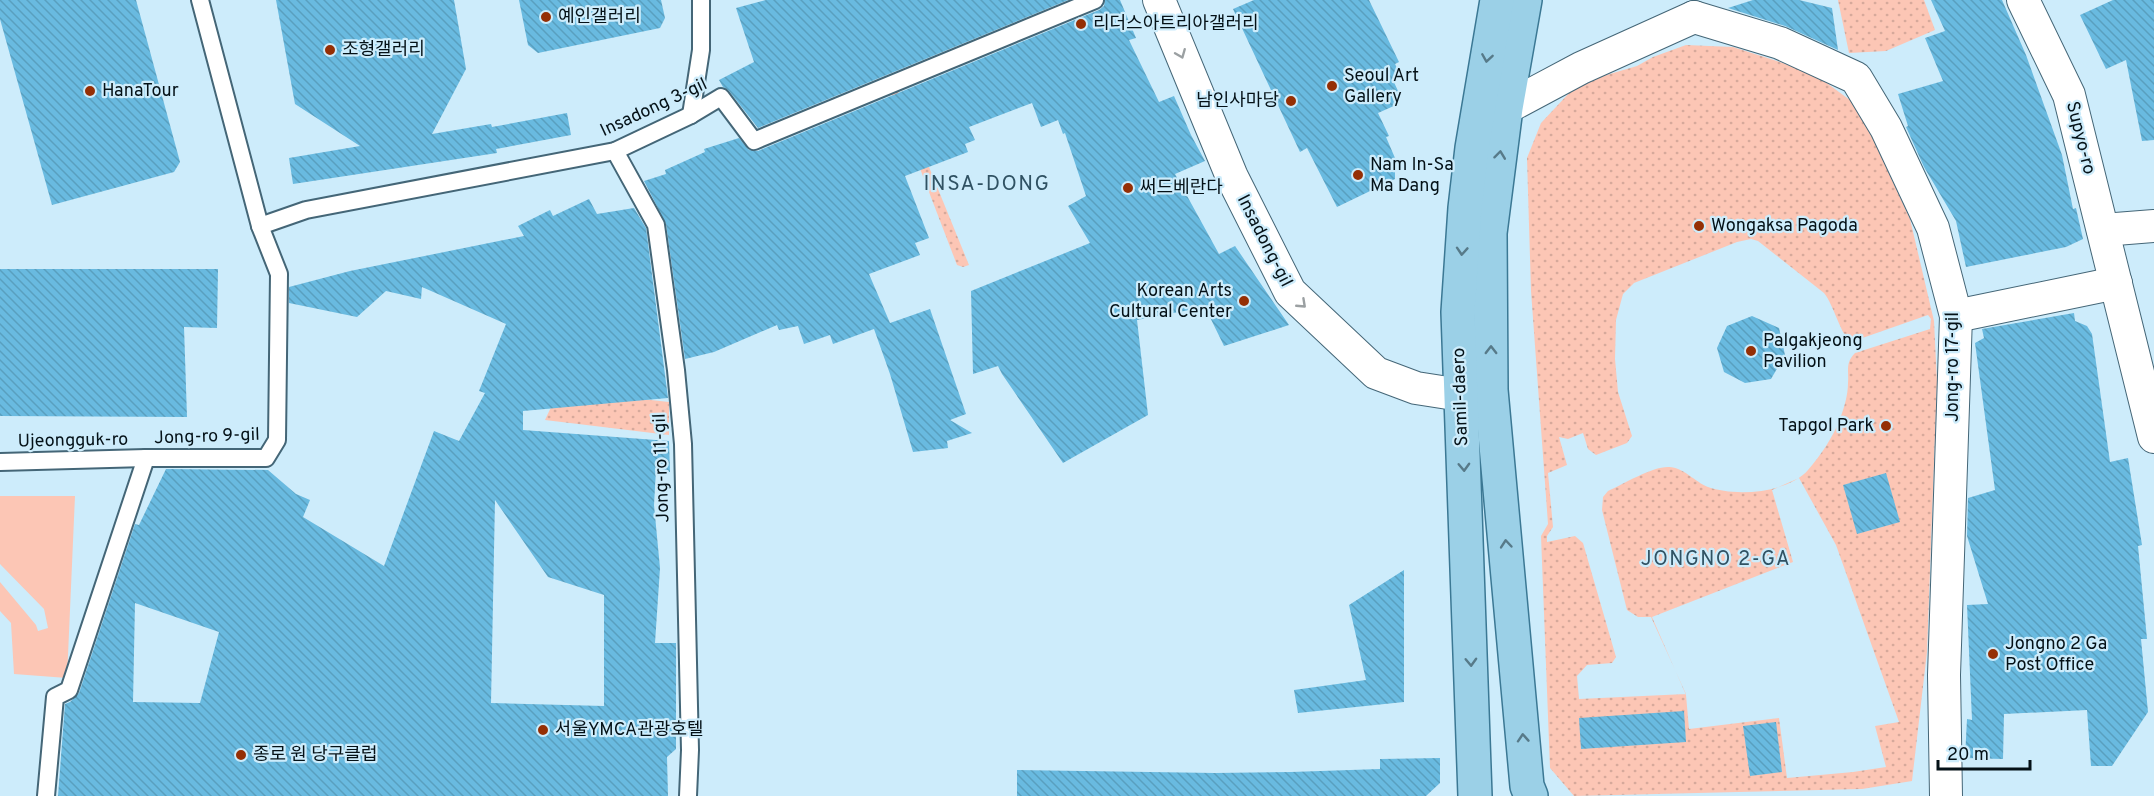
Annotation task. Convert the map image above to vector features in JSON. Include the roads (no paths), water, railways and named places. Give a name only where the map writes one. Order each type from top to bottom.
[{"type":"main road","name":"Samil-daero","points":[[1475,796],[1458,312],[1465,208],[1472,148],[1497,0]]},
{"type":"main road","name":"Samil-daero","points":[[1525,0],[1506,108],[1490,233],[1491,390],[1527,786],[1531,796]]},
{"type":"street","name":"Insadong-gil","points":[[1159,0],[1232,177],[1290,292],[1376,373],[1416,388],[1461,395]]},
{"type":"street","name":"Supyo-ro","points":[[2033,3],[2069,95],[2154,437]]},
{"type":"street","points":[[1506,108],[1696,8]]},
{"type":"street","name":"Jong-ro 17-gil","points":[[1696,8],[1856,78],[1886,128],[1934,228],[1956,316],[1944,675],[1946,796]]},
{"type":"street","points":[[2103,230],[2154,225]]},
{"type":"street","points":[[1956,316],[2116,283]]},
{"type":"lane","name":"Jong-ro 9-gil","points":[[46,796],[55,696],[69,690],[146,458],[266,458],[277,440],[279,274],[260,226],[200,0]]},
{"type":"lane","points":[[691,114],[701,50],[701,0]]},
{"type":"lane","name":"Insadong 3-gil","points":[[260,226],[306,210],[615,151],[721,97],[754,141],[1095,0]]},
{"type":"lane","name":"Jong-ro 11-gil","points":[[615,151],[656,225],[676,370],[683,444],[690,750],[687,796]]},
{"type":"lane","name":"Ujeongguk-ro","points":[[0,462],[146,458]]},
{"type":"place","name":"예인갤러리","points":[[546,17]]},
{"type":"place","name":"리더스아트리아갤러리","points":[[1081,24]]},
{"type":"place","name":"조형갤러리","points":[[330,50]]},
{"type":"place","name":"Seoul Art Gallery","points":[[1332,86]]},
{"type":"place","name":"HanaTour","points":[[90,91]]},
{"type":"place","name":"남인사마당","points":[[1291,101]]},
{"type":"place","name":"Nam In-Sa Ma Dang","points":[[1358,175]]},
{"type":"place","name":"써드베란다","points":[[1128,188]]},
{"type":"place","name":"Wongaksa Pagoda","points":[[1699,226]]},
{"type":"place","name":"Korean Arts Cultural Center","points":[[1244,301]]},
{"type":"place","name":"Palgakjeong Pavilion","points":[[1751,351]]},
{"type":"place","name":"Tapgol Park","points":[[1886,426]]},
{"type":"place","name":"Jongno 2 Ga Post Office","points":[[1993,654]]},
{"type":"place","name":"서울YMCA관광호텔","points":[[543,730]]},
{"type":"place","name":"종로 원 당구클럽","points":[[241,755]]},
{"type":"district","name":"INSA-DONG","points":[[987,184]]},
{"type":"district","name":"JONGNO 2-GA","points":[[1716,560]]}]
